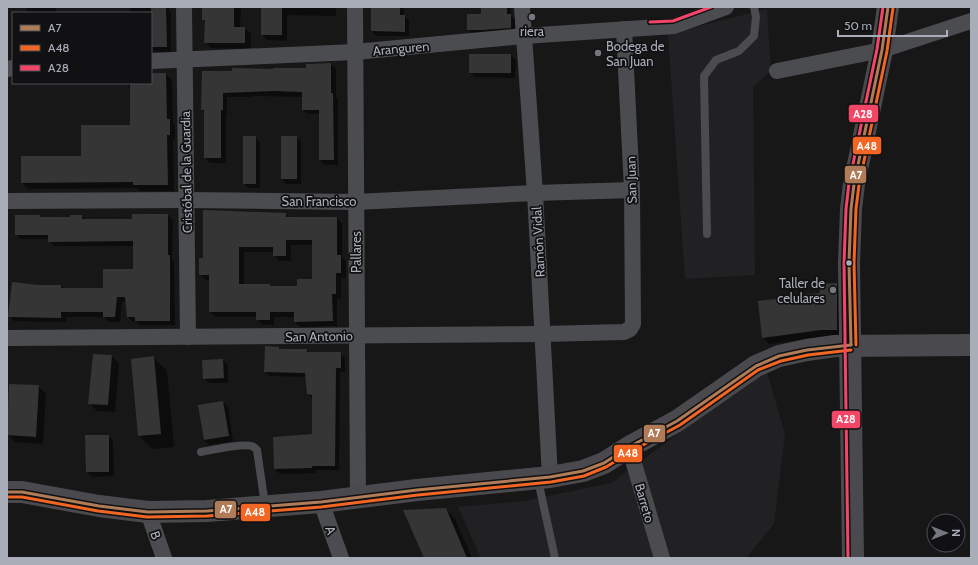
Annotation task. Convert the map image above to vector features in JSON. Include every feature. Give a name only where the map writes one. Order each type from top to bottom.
[{"type":"main road","points":[[853,558],[849,263],[851,209],[854,184],[882,50],[888,7]]},
{"type":"main road","points":[[7,492],[22,492],[99,506],[148,512],[207,512],[321,502],[417,490],[544,478],[583,471],[604,463],[629,447],[677,421],[756,366],[779,356],[794,352],[835,346],[971,345]]},
{"type":"street","name":"Cristóbal de la Guardia","points":[[184,7],[188,337]]},
{"type":"street","name":"Pallares","points":[[355,7],[358,498]]},
{"type":"street","name":"Ramón Vidal","points":[[522,7],[543,334],[544,478]]},
{"type":"street","name":"Aranguren","points":[[152,61],[355,52],[524,36],[674,26],[726,7]]},
{"type":"street","points":[[777,72],[882,50],[971,21]]},
{"type":"street","name":"San Juan","points":[[624,29],[632,190],[633,324],[630,329]]},
{"type":"street","name":"San Francisco","points":[[7,201],[186,200],[356,202],[535,193],[632,190]]},
{"type":"street","name":"San Antonio","points":[[7,338],[543,334],[624,332],[630,329]]},
{"type":"street","name":"Barreto","points":[[629,447],[662,558]]},
{"type":"street","name":"A","points":[[321,502],[341,558]]},
{"type":"street","name":"B","points":[[148,512],[164,558]]},
{"type":"lane","points":[[707,234],[704,76],[716,60],[739,51],[754,36],[756,17],[754,7]]},
{"type":"lane","points":[[201,452],[228,447],[246,446],[252,446],[258,450],[265,506]]},
{"type":"lane","points":[[544,478],[555,558]]},
{"type":"shaded area","points":[[767,9],[771,71],[753,87],[755,275],[685,279],[668,34]]},
{"type":"shaded area","points":[[766,369],[785,434],[774,524],[746,558],[481,558],[458,507],[524,501],[611,483]]},
{"type":"building","points":[[151,7],[166,7],[167,47],[152,47]]},
{"type":"building","points":[[202,7],[234,7],[234,27],[245,27],[245,43],[204,43],[205,20],[202,20]]},
{"type":"building","points":[[261,7],[282,7],[282,35],[261,35]]},
{"type":"building","points":[[371,7],[400,7],[400,15],[405,15],[405,32],[371,31]]},
{"type":"building","points":[[481,7],[507,7],[507,14],[511,14],[511,28],[467,30],[467,14],[481,14]]},
{"type":"building","points":[[469,54],[511,54],[511,73],[469,73]]},
{"type":"building","points":[[331,63],[334,160],[319,160],[319,110],[302,110],[302,92],[273,91],[223,93],[223,110],[221,110],[221,158],[204,158],[204,110],[201,110],[202,71],[232,71],[232,68],[306,68],[306,64]]},
{"type":"building","points":[[152,73],[166,73],[167,119],[170,119],[170,135],[167,135],[168,185],[133,185],[133,182],[21,183],[21,156],[81,156],[81,125],[130,125],[130,84],[152,84]]},
{"type":"building","points":[[243,136],[256,136],[256,184],[243,184]]},
{"type":"building","points":[[281,136],[297,136],[297,179],[281,179]]},
{"type":"building","points":[[203,210],[286,213],[286,217],[337,217],[337,255],[341,255],[341,273],[336,273],[336,294],[332,294],[333,321],[294,322],[294,312],[270,312],[270,320],[256,320],[256,312],[209,312],[209,275],[199,275],[199,258],[203,258]],"holes":[[[286,240],[312,240],[312,279],[297,279],[297,286],[239,284],[239,247],[273,247],[273,256],[286,256]]]},
{"type":"building","points":[[132,214],[168,214],[168,255],[170,255],[170,321],[135,321],[135,317],[127,317],[125,297],[117,297],[115,317],[103,317],[103,312],[61,312],[61,318],[8,317],[12,282],[39,285],[61,285],[61,288],[103,288],[103,269],[133,269],[133,241],[48,242],[48,235],[15,235],[15,215],[70,217],[70,215],[82,215],[82,219],[132,219]]},
{"type":"building","points":[[837,283],[837,330],[821,330],[762,338],[758,301],[793,297],[793,295],[820,293],[819,284]]},
{"type":"building","points":[[265,346],[279,347],[279,349],[307,349],[307,352],[341,352],[341,368],[336,368],[335,466],[274,469],[273,437],[312,434],[312,395],[307,394],[305,373],[264,372]]},
{"type":"building","points":[[93,354],[112,355],[108,405],[88,404]]},
{"type":"building","points":[[154,356],[161,434],[138,436],[131,359]]},
{"type":"building","points":[[223,359],[224,378],[203,379],[202,360]]},
{"type":"building","points":[[9,384],[39,385],[36,437],[7,435]]},
{"type":"building","points":[[223,401],[229,436],[204,440],[198,405]]},
{"type":"building","points":[[85,435],[109,435],[109,472],[86,472]]},
{"type":"building","points":[[446,508],[467,558],[424,558],[403,510]]},
{"type":"transit line","name":"A28","points":[[650,22],[673,21],[711,7]]},
{"type":"transit line","name":"A28","points":[[848,558],[844,263],[846,209],[849,183],[877,49],[883,7]]},
{"type":"transit line","name":"A7","points":[[851,345],[849,263],[851,209],[854,184],[882,50],[888,7]]},
{"type":"transit line","name":"A48","points":[[856,345],[854,263],[856,209],[859,185],[887,51],[893,8]]},
{"type":"transit line","name":"A7","points":[[7,492],[22,492],[99,506],[148,512],[207,511],[321,502],[417,490],[550,477],[583,471],[604,463],[629,447],[677,421],[756,366],[779,356],[807,350],[851,345]]},
{"type":"transit line","name":"A48","points":[[7,497],[22,497],[98,511],[147,517],[207,516],[321,507],[418,495],[551,482],[584,476],[606,467],[680,425],[758,370],[781,361],[808,355],[851,350]]},
{"type":"place","name":"riera","points":[[532,17]]},
{"type":"place","name":"Bodega de San Juan","points":[[598,53]]},
{"type":"place","name":"Taller de celulares","points":[[833,290]]}]
